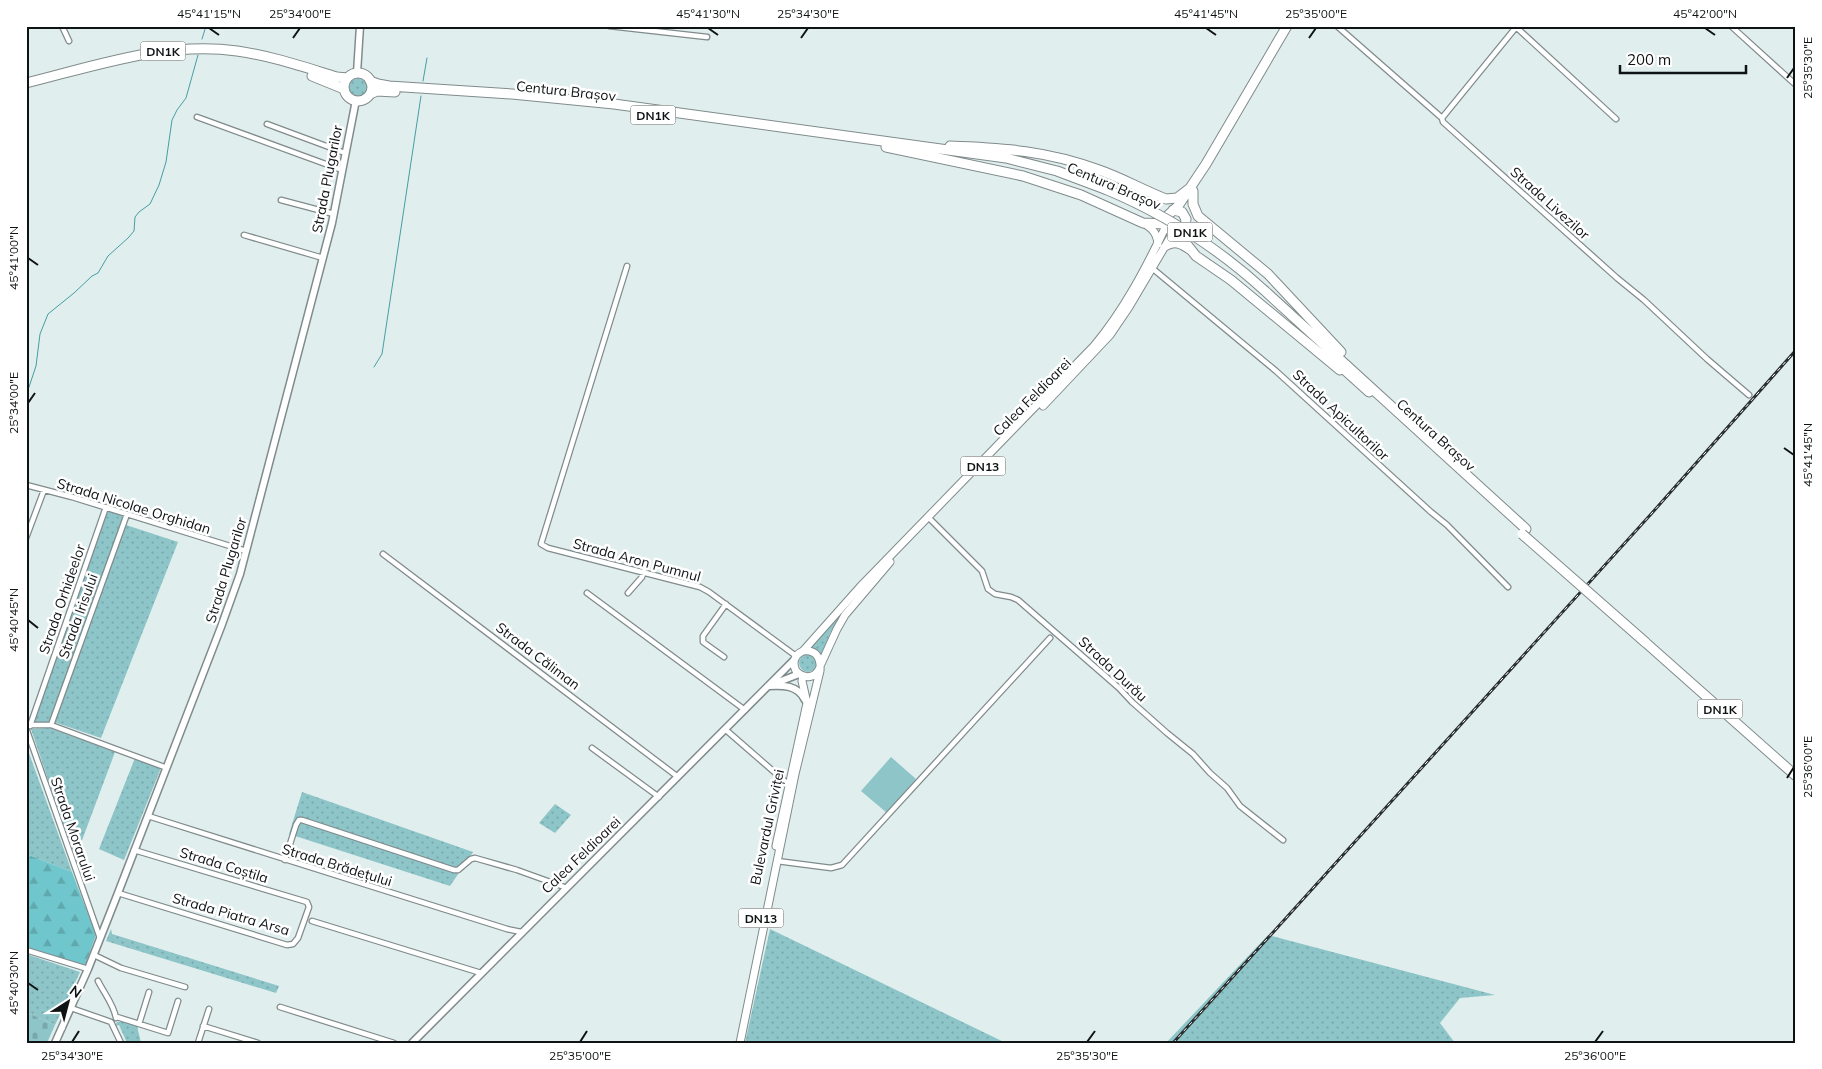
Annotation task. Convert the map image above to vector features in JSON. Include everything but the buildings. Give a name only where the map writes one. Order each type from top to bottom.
[{"type":"highway","name":"DN13","points":[[1192,190],[1185,217],[1185,226],[1171,228],[1170,212],[1192,190],[1287,26]]},
{"type":"highway","name":"DN1K","points":[[26,83],[152,53],[209,49],[257,54],[337,77],[347,78]]},
{"type":"highway","name":"DN1K","points":[[26,88],[150,59],[209,53],[273,62],[335,84],[344,89],[348,96],[356,100]]},
{"type":"highway","points":[[344,89],[347,78],[357,73]]},
{"type":"highway","name":"Centura Brașov","points":[[357,73],[365,75],[370,81],[381,85],[512,94],[605,103],[887,144]]},
{"type":"highway","points":[[370,81],[372,89],[370,94]]},
{"type":"highway","name":"Centura Brașov","points":[[356,100],[364,99],[370,94],[379,91],[564,104],[1006,158],[1057,171],[1163,216],[1202,240],[1241,269],[1524,532],[1796,776]]},
{"type":"highway","points":[[887,144],[1003,148],[1031,151],[1100,170],[1166,199],[1176,198],[1192,190],[1195,210],[1198,216],[1208,225]]},
{"type":"highway","points":[[887,144],[1055,185],[1143,223],[1171,228],[1196,256],[1230,280],[1324,358],[1359,379]]},
{"type":"highway","points":[[1156,195],[1170,212],[1179,211],[1185,217],[1208,225]]},
{"type":"highway","name":"DN1K","points":[[1208,225],[1256,263],[1350,360],[1359,379]]},
{"type":"highway","name":"Centura Brașov","points":[[1646,640],[1796,768]]},
{"type":"main road","points":[[1143,223],[1152,229],[1161,246],[1180,244],[1196,256]]},
{"type":"main road","name":"Calea Feldioarei","points":[[795,658],[860,587],[1094,346],[1125,304],[1171,228]]},
{"type":"main road","name":"Calea Feldioarei","points":[[801,675],[812,676],[818,671],[837,629],[854,602],[1098,348],[1129,307],[1152,268],[1161,246]]},
{"type":"main road","points":[[803,651],[807,650],[815,653],[818,656],[820,665]]},
{"type":"main road","name":"DN13","points":[[795,658],[794,668],[801,675]]},
{"type":"main road","name":"Bulevardul Griviței","points":[[736,1043],[788,784],[820,665]]},
{"type":"main road","name":"Bulevardul Griviței","points":[[740,1043],[809,706],[801,675]]},
{"type":"street","points":[[62,26],[69,41]]},
{"type":"street","points":[[357,73],[360,26]]},
{"type":"street","points":[[609,26],[707,37]]},
{"type":"street","name":"Strada Livezilor","points":[[1336,26],[1442,118],[1443,122],[1644,300],[1707,360],[1750,395]]},
{"type":"street","points":[[1731,26],[1796,85]]},
{"type":"street","points":[[1442,118],[1516,27],[1616,119]]},
{"type":"street","name":"Strada Plugarilor","points":[[55,1043],[94,955],[222,627],[246,551],[323,258],[334,214],[356,100]]},
{"type":"street","points":[[197,117],[342,170]]},
{"type":"street","points":[[267,124],[345,153]]},
{"type":"street","points":[[281,200],[334,214]]},
{"type":"street","points":[[244,235],[323,258]]},
{"type":"street","name":"Strada Aron Pumnul","points":[[627,266],[541,544],[548,548],[693,584],[726,604],[795,658]]},
{"type":"street","name":"Strada Apicultorilor","points":[[1152,268],[1276,371],[1447,525],[1508,587]]},
{"type":"street","name":"Strada Nicolae Orghidan","points":[[26,485],[246,551]]},
{"type":"street","name":"Strada Nicolae Orghidan","points":[[26,538],[44,490]]},
{"type":"street","name":"Strada Orhideelor","points":[[27,726],[106,508]]},
{"type":"street","name":"Strada Irisului","points":[[51,725],[127,514]]},
{"type":"street","name":"Strada Durău","points":[[931,520],[982,571],[988,589],[996,594],[1011,596],[1018,600],[1119,688],[1167,734],[1193,754],[1227,788],[1240,806],[1283,840]]},
{"type":"street","name":"Strada Căliman","points":[[383,554],[678,777]]},
{"type":"street","points":[[628,593],[644,572]]},
{"type":"street","points":[[587,593],[745,710]]},
{"type":"street","points":[[724,657],[703,642],[703,636],[726,604]]},
{"type":"street","name":"Bulevardul Griviței","points":[[777,861],[831,868],[842,865],[1050,638]]},
{"type":"street","name":"Calea Feldioarei","points":[[412,1043],[521,932],[726,730],[795,658]]},
{"type":"street","name":"Calea Feldioarei","points":[[768,686],[801,675]]},
{"type":"street","points":[[768,686],[790,687],[802,695],[809,706]]},
{"type":"street","points":[[27,726],[51,725],[167,768]]},
{"type":"street","name":"Strada Morarului","points":[[27,726],[100,938]]},
{"type":"street","points":[[726,730],[788,784]]},
{"type":"street","points":[[592,748],[659,797]]},
{"type":"street","name":"Strada Brădețului","points":[[148,816],[507,930],[521,932]]},
{"type":"street","points":[[285,860],[296,825],[299,820],[302,820],[454,870],[458,870],[475,858],[517,870],[567,888]]},
{"type":"street","name":"Strada Coștila","points":[[134,850],[307,902]]},
{"type":"street","name":"Strada Piatra Arsa","points":[[118,893],[287,945],[292,944],[298,938],[309,907],[307,902]]},
{"type":"street","points":[[312,921],[481,973]]},
{"type":"street","points":[[26,950],[88,969]]},
{"type":"street","points":[[94,955],[121,968],[185,987]]},
{"type":"street","points":[[98,981],[117,1017],[168,1033],[178,1001]]},
{"type":"street","points":[[139,1024],[149,992]]},
{"type":"street","points":[[280,1007],[394,1043]]},
{"type":"street","points":[[71,1008],[112,1023],[121,1043]]},
{"type":"street","points":[[198,1043],[208,1009]]},
{"type":"street","points":[[112,1023],[117,1017]]},
{"type":"street","points":[[203,1026],[258,1043]]},
{"type":"green space","points":[[358,78],[366,83],[367,87],[362,95],[358,96],[350,91],[349,87],[354,79]]},
{"type":"green space","points":[[108,511],[125,516],[126,525],[178,542],[101,738],[54,722],[32,724]]},
{"type":"green space","points":[[843,611],[830,633],[821,655],[815,650],[807,649]]},
{"type":"green space","points":[[808,654],[814,657],[817,663],[814,669],[808,672],[802,669],[799,663],[802,657]]},
{"type":"green space","points":[[49,728],[115,752],[75,859],[31,729]]},
{"type":"green space","points":[[26,745],[72,872],[26,854]]},
{"type":"green space","points":[[891,757],[916,779],[887,813],[861,791]]},
{"type":"green space","points":[[135,758],[161,768],[124,860],[99,849]]},
{"type":"green space","points":[[302,792],[473,852],[450,886],[289,834]]},
{"type":"green space","points":[[555,804],[571,815],[555,833],[539,823]]},
{"type":"green space","points":[[26,854],[72,872],[96,935],[85,965],[26,947]]},
{"type":"green space","points":[[111,929],[112,934],[279,986],[276,993],[106,941]]},
{"type":"green space","points":[[770,929],[1006,1043],[745,1043]]},
{"type":"green space","points":[[1268,935],[1495,995],[1460,998],[1440,1023],[1455,1043],[1166,1043]]},
{"type":"green space","points":[[26,954],[80,972],[55,1025],[26,1012]]},
{"type":"green space","points":[[26,1012],[55,1025],[47,1043],[26,1043]]},
{"type":"green space","points":[[124,1021],[137,1026],[141,1043],[127,1043],[119,1025],[115,1026],[117,1022]]},
{"type":"waterway","points":[[202,39],[206,26]]},
{"type":"waterway","points":[[26,396],[36,366],[40,334],[48,314],[98,273],[108,256],[134,231],[135,217],[150,204],[159,185],[166,162],[172,120],[186,98],[198,55]]},
{"type":"waterway","points":[[423,81],[427,58]]},
{"type":"waterway","points":[[374,367],[382,354],[421,96]]},
{"type":"railway","points":[[1173,1043],[1652,513],[1796,350]]}]
